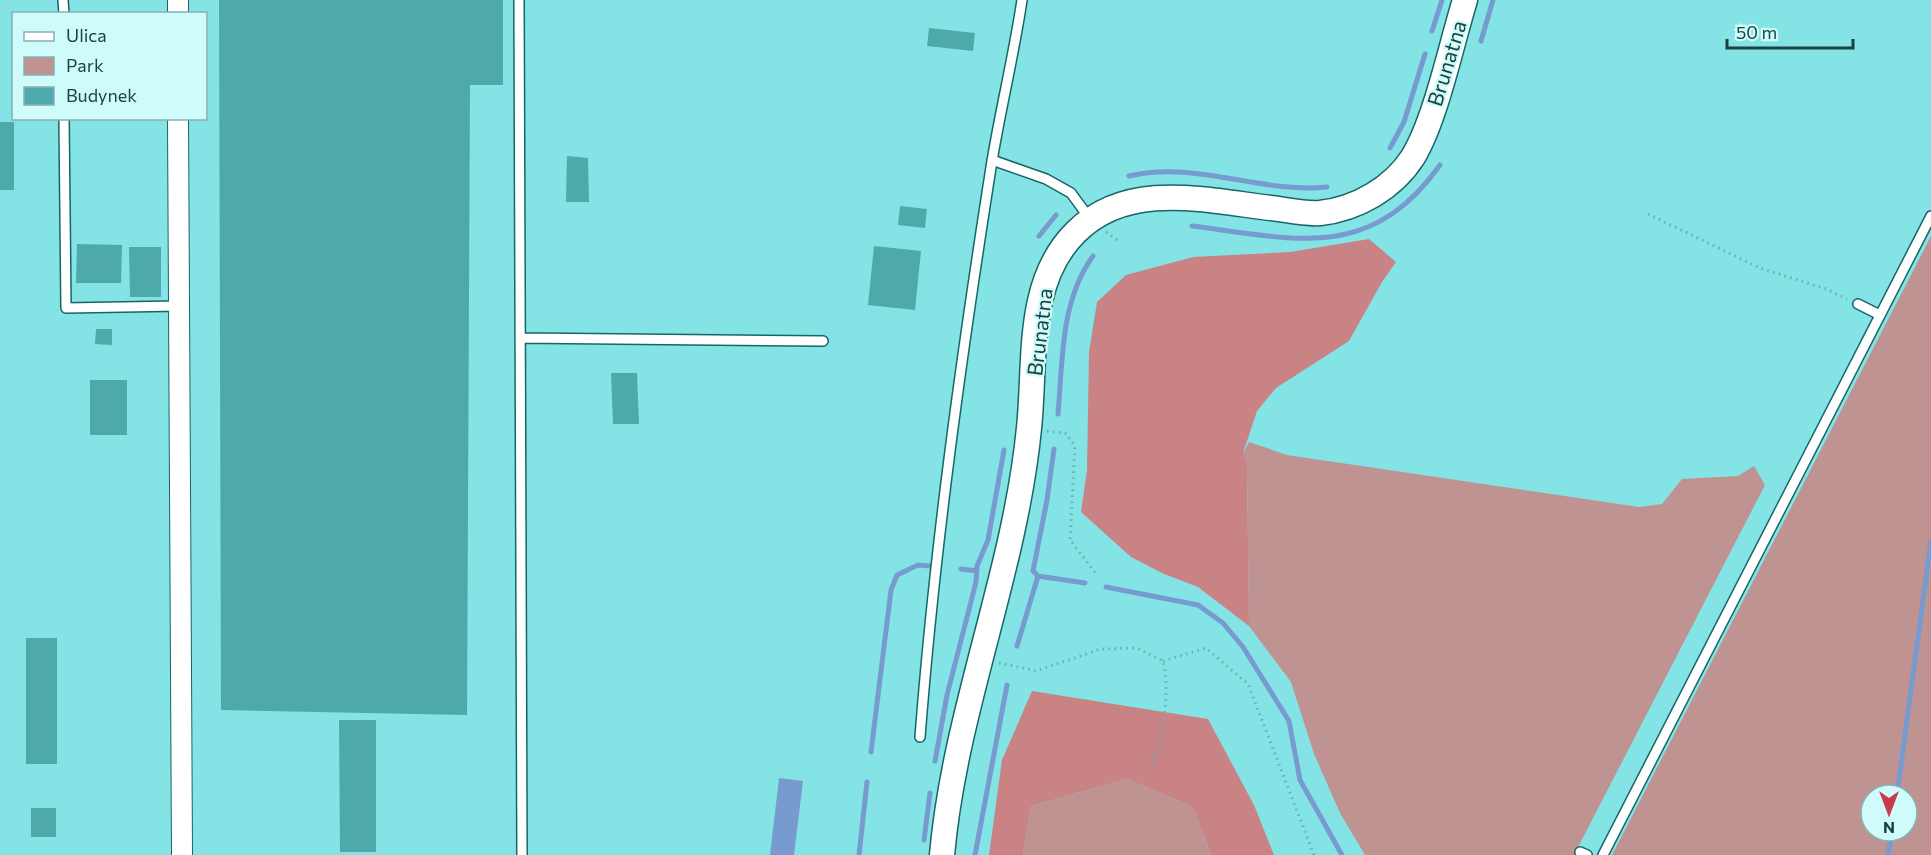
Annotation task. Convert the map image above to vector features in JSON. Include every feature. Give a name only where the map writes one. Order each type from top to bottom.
[{"type":"street","name":"Brunatna","points":[[942,855],[951,781],[979,659],[1010,545],[1029,429],[1042,289],[1059,252],[1101,224],[1125,203],[1150,198],[1177,198],[1320,213],[1370,197],[1394,181],[1412,157],[1425,132],[1465,0]]},
{"type":"street","points":[[178,120],[182,855]]},
{"type":"lane","points":[[519,0],[522,855]]},
{"type":"lane","points":[[920,737],[930,616],[992,160],[1022,0]]},
{"type":"lane","points":[[64,120],[66,308],[179,306]]},
{"type":"lane","points":[[992,160],[1046,179],[1071,193],[1101,224]]},
{"type":"lane","points":[[1603,855],[1931,216]]},
{"type":"lane","points":[[1858,304],[1880,315]]},
{"type":"lane","points":[[520,338],[823,341]]},
{"type":"path","points":[[1647,214],[1760,268],[1826,289],[1858,304]]},
{"type":"path","points":[[1029,429],[1065,433],[1075,446],[1070,540],[1096,574]]},
{"type":"path","points":[[979,659],[1036,671],[1101,649],[1137,648],[1163,661],[1206,648],[1248,684],[1314,855]]},
{"type":"path","points":[[1151,769],[1156,753],[1168,682],[1163,661]]},
{"type":"green space","points":[[1931,236],[1931,855],[1612,855]]},
{"type":"green space","points":[[1249,442],[1287,455],[1639,507],[1662,504],[1682,479],[1738,476],[1754,466],[1765,485],[1574,855],[1365,855],[1340,813],[1314,754],[1291,682],[1249,626],[1247,463],[1243,453]]},
{"type":"green space","points":[[1127,779],[1193,807],[1211,855],[1023,855],[1031,806]]},
{"type":"shaded area","points":[[1369,239],[1396,262],[1382,282],[1349,341],[1276,388],[1257,411],[1243,453],[1247,463],[1249,626],[1198,587],[1164,574],[1131,557],[1081,512],[1087,470],[1089,352],[1097,302],[1126,275],[1193,257],[1290,252]]},
{"type":"shaded area","points":[[1032,691],[1208,719],[1254,805],[1274,855],[1211,855],[1193,807],[1127,779],[1031,806],[1023,855],[989,855],[1002,760]]},
{"type":"water","points":[[779,778],[803,781],[794,855],[770,855]]},
{"type":"building","points":[[219,0],[503,0],[503,85],[470,85],[467,715],[221,710]]},
{"type":"building","points":[[929,28],[975,33],[973,51],[927,46]]},
{"type":"building","points":[[0,122],[14,122],[14,190],[0,190]]},
{"type":"building","points":[[567,156],[588,158],[589,202],[566,202]]},
{"type":"building","points":[[900,206],[927,209],[925,228],[898,225]]},
{"type":"building","points":[[77,244],[122,245],[121,283],[76,283]]},
{"type":"building","points":[[874,246],[921,251],[915,310],[868,305]]},
{"type":"building","points":[[129,247],[161,247],[161,297],[130,297]]},
{"type":"building","points":[[96,329],[112,329],[112,345],[95,344]]},
{"type":"building","points":[[611,373],[637,373],[639,424],[613,424]]},
{"type":"building","points":[[90,380],[127,380],[127,435],[90,435]]},
{"type":"building","points":[[26,638],[57,638],[57,764],[26,764]]},
{"type":"building","points":[[339,720],[376,720],[376,852],[340,852]]},
{"type":"building","points":[[31,808],[56,808],[56,837],[31,837]]},
{"type":"waterway","points":[[1432,31],[1442,0]]},
{"type":"waterway","points":[[1481,41],[1493,0]]},
{"type":"waterway","points":[[1390,148],[1404,122],[1425,54]]},
{"type":"waterway","points":[[1192,226],[1297,238],[1328,237],[1358,231],[1386,218],[1413,196],[1440,165]]},
{"type":"waterway","points":[[1129,176],[1154,172],[1178,172],[1278,186],[1327,187]]},
{"type":"waterway","points":[[1039,236],[1056,215]]},
{"type":"waterway","points":[[1058,414],[1065,332],[1069,312],[1074,292],[1093,256]]},
{"type":"waterway","points":[[1017,646],[1038,576],[1033,571],[1054,449]]},
{"type":"waterway","points":[[935,761],[947,695],[976,582],[977,566],[988,540],[1004,450]]},
{"type":"waterway","points":[[1899,783],[1931,541]]},
{"type":"waterway","points":[[871,752],[891,590],[897,575],[918,565],[930,566]]},
{"type":"waterway","points":[[961,569],[977,571]]},
{"type":"waterway","points":[[1038,576],[1085,583]]},
{"type":"waterway","points":[[1106,587],[1198,605],[1223,623],[1243,647],[1289,721],[1300,780],[1342,855]]},
{"type":"waterway","points":[[975,855],[1007,685]]},
{"type":"waterway","points":[[859,855],[867,782]]},
{"type":"waterway","points":[[924,840],[930,793]]},
{"type":"waterway","points":[[1888,855],[1890,843]]}]
